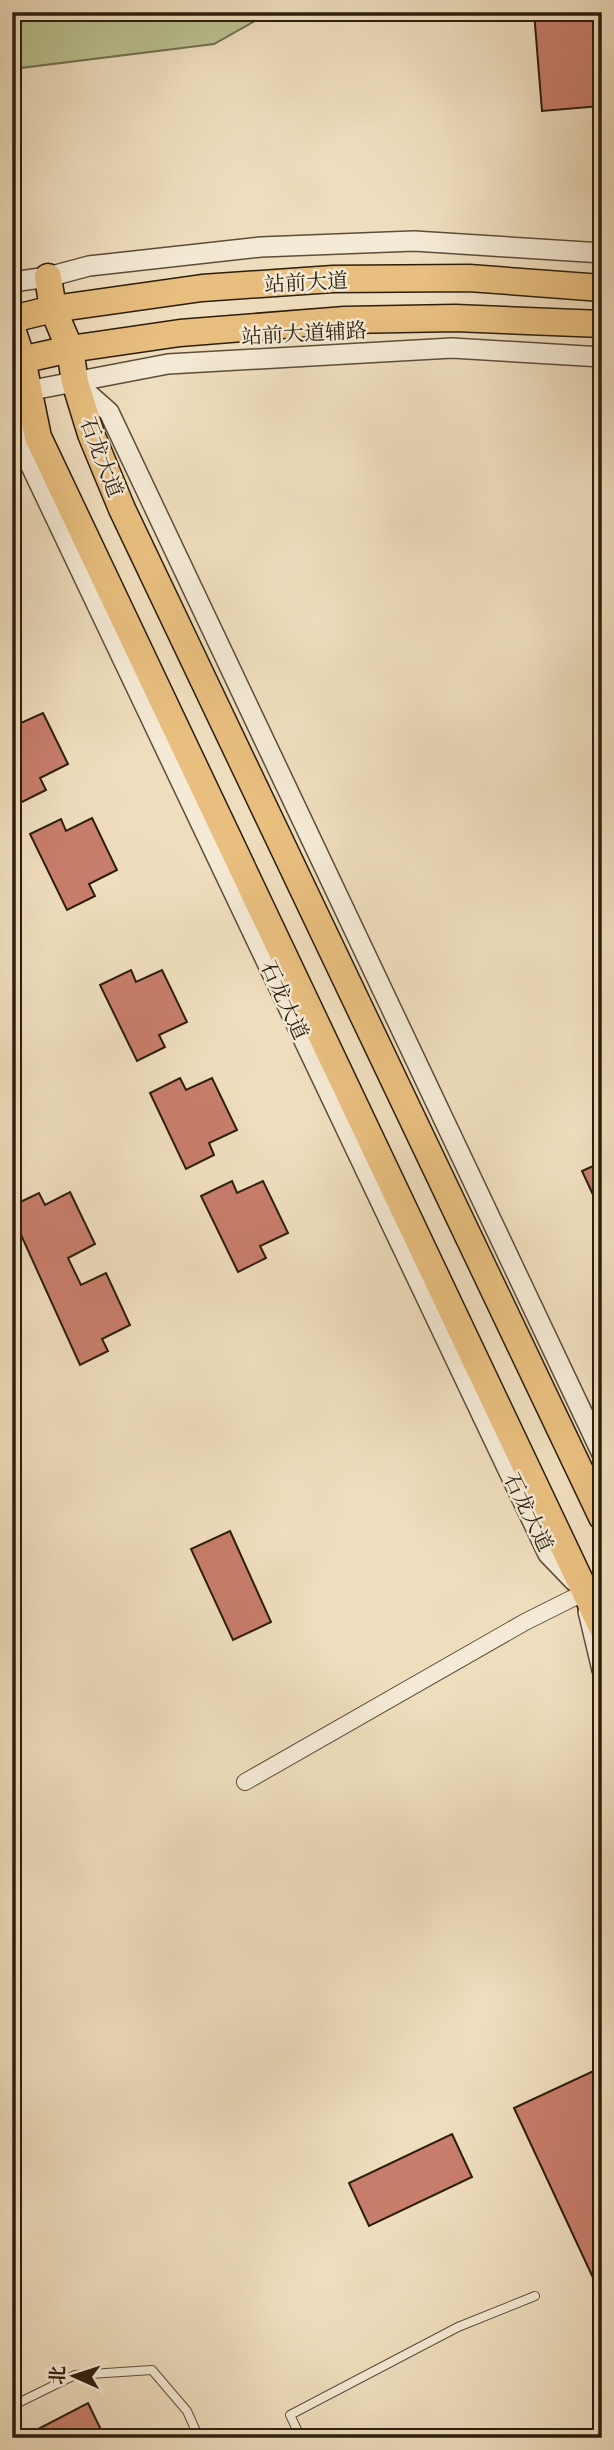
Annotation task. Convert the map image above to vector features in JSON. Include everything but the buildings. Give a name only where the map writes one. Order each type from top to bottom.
[{"type":"main road","name":"石龙大道","points":[[48,276],[53,309],[70,349],[75,382],[91,434],[122,509],[602,1517]]},
{"type":"main road","name":"站前大道","points":[[12,319],[53,309],[202,288],[333,279],[469,278],[602,288]]},
{"type":"main road","name":"站前大道","points":[[17,361],[70,349],[180,333],[345,320],[455,318],[602,324]]},
{"type":"main road","name":"石龙大道","points":[[12,329],[20,394],[38,437],[602,1628]]},
{"type":"street","points":[[12,282],[89,266],[261,247],[414,241],[602,253]]},
{"type":"street","name":"站前大道辅路","points":[[20,394],[169,364],[439,349],[602,356]]},
{"type":"street","name":"石龙大道","points":[[75,382],[109,412],[602,1454]]},
{"type":"street","points":[[245,1782],[525,1622],[585,1592]]},
{"type":"street","name":"石龙大道","points":[[585,1592],[602,1670]]},
{"type":"lane","points":[[301,2438],[290,2415],[458,2326],[535,2296]]},
{"type":"lane","points":[[12,2406],[75,2375],[152,2370],[187,2411],[199,2438]]},
{"type":"green space","points":[[12,12],[271,12],[214,44],[12,69]]}]
